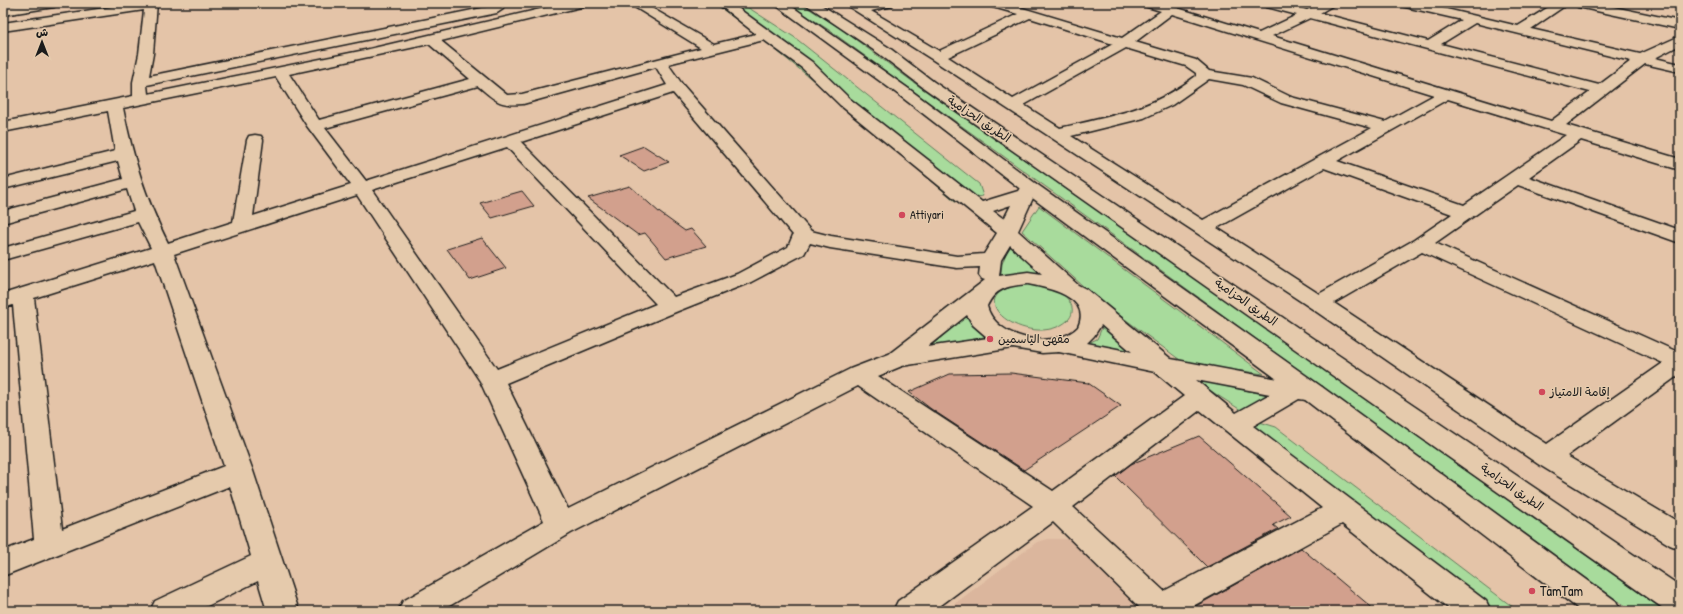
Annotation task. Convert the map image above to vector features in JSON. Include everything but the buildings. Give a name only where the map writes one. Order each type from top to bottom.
[{"type":"main road","points":[[3,11],[54,3]]},
{"type":"main road","points":[[3,127],[432,40],[581,3]]},
{"type":"main road","points":[[634,3],[711,48]]},
{"type":"main road","points":[[723,3],[807,66],[845,102],[1008,232],[1162,366],[1234,425],[1475,611]]},
{"type":"main road","name":"الطريق الحزامية","points":[[779,3],[904,92],[1027,191],[1605,611]]},
{"type":"main road","name":"الطريق الحزامية","points":[[810,3],[883,50],[929,85],[1680,603]]},
{"type":"main road","points":[[856,7],[888,3]]},
{"type":"main road","points":[[993,3],[1191,63],[1200,69],[1203,74],[1247,81],[1286,100],[1386,128]]},
{"type":"main road","points":[[1148,3],[1680,165]]},
{"type":"main road","points":[[1267,3],[1601,90]]},
{"type":"main road","points":[[1260,37],[1331,3]]},
{"type":"main road","points":[[1405,3],[1680,68]]},
{"type":"main road","points":[[1521,30],[1563,3]]},
{"type":"main road","points":[[1578,3],[1680,25]]},
{"type":"main road","points":[[3,27],[150,4],[146,54],[140,82],[140,100]]},
{"type":"main road","points":[[140,82],[508,7]]},
{"type":"main road","points":[[856,7],[938,57],[1319,303],[1547,457],[1680,537]]},
{"type":"main road","points":[[1013,105],[1124,43],[1170,10]]},
{"type":"main road","points":[[938,57],[1029,14]]},
{"type":"main road","points":[[1429,46],[1473,19]]},
{"type":"main road","points":[[432,40],[503,99],[517,100],[711,48],[767,35]]},
{"type":"main road","points":[[1553,126],[1642,59],[1680,40]]},
{"type":"main road","points":[[660,62],[676,88],[777,201],[803,235],[830,242],[956,262],[991,260]]},
{"type":"main road","points":[[280,72],[315,126],[361,187],[492,380],[561,525]]},
{"type":"main road","points":[[1057,134],[1121,120],[1155,108],[1200,80],[1203,77],[1203,74]]},
{"type":"main road","points":[[315,126],[482,80]]},
{"type":"main road","points":[[49,545],[13,298],[242,227],[361,187],[676,88]]},
{"type":"main road","points":[[1203,228],[1447,94]]},
{"type":"main road","points":[[115,105],[124,154],[144,214],[163,252],[239,471],[283,611]]},
{"type":"main road","points":[[1319,303],[1421,244],[1579,134]]},
{"type":"main road","points":[[242,227],[255,140]]},
{"type":"main road","points":[[510,140],[670,306]]},
{"type":"main road","points":[[3,184],[124,154]]},
{"type":"main road","points":[[1324,162],[1466,212]]},
{"type":"main road","points":[[1515,178],[1680,237]]},
{"type":"main road","points":[[3,217],[134,182]]},
{"type":"main road","points":[[980,209],[1027,191]]},
{"type":"main road","points":[[1027,191],[1008,232],[991,260],[985,290],[976,306],[980,319],[993,332],[1013,341],[1037,346],[1061,345],[1162,366],[1304,392]]},
{"type":"main road","points":[[3,254],[144,214]]},
{"type":"main road","points":[[492,380],[670,306],[744,278],[797,250],[803,235]]},
{"type":"main road","points":[[1421,244],[1680,363]]},
{"type":"main road","points":[[897,359],[985,290],[1007,280],[1028,278],[1050,281],[1078,294],[1093,313],[1091,326],[1080,338],[1061,345]]},
{"type":"main road","points":[[414,611],[561,525],[859,375],[897,359],[1013,341]]},
{"type":"main road","points":[[1547,457],[1680,363]]},
{"type":"main road","points":[[859,375],[1054,506],[1163,609],[1344,510]]},
{"type":"main road","points":[[1234,425],[1304,392]]},
{"type":"main road","points":[[908,611],[1054,506],[1200,397]]},
{"type":"main road","points":[[3,564],[239,471]]},
{"type":"main road","points":[[166,611],[268,562]]},
{"type":"shaded area","points":[[1048,539],[1069,539],[1086,549],[1148,611],[945,611],[1037,542]]},
{"type":"green space","points":[[714,3],[741,3],[794,37],[979,184],[983,196],[955,201],[776,50]]},
{"type":"green space","points":[[787,3],[800,3],[840,28],[920,87],[1171,262],[1665,611],[1632,611],[829,30]]},
{"type":"green space","points":[[1039,206],[1264,374],[1184,363],[1094,296],[1022,231]]},
{"type":"green space","points":[[1010,243],[1045,278],[1000,282],[1002,264]]},
{"type":"green space","points":[[1027,284],[1049,287],[1063,294],[1071,304],[1072,314],[1069,319],[1057,327],[1041,330],[1025,328],[1011,323],[1000,314],[995,305],[996,296],[1006,289]]},
{"type":"green space","points":[[973,310],[995,334],[923,353]]},
{"type":"green space","points":[[1104,323],[1160,370],[1077,348],[1097,339]]},
{"type":"green space","points":[[1192,379],[1272,396],[1244,412]]},
{"type":"green space","points":[[1243,417],[1276,427],[1518,611],[1458,611],[1228,424]]},
{"type":"place","name":"Attiyari","points":[[902,215]]},
{"type":"place","name":"مقهى الياسمين","points":[[990,339]]},
{"type":"place","name":"إقامة الامتياز","points":[[1542,392]]},
{"type":"place","name":"TamTam","points":[[1532,591]]}]
